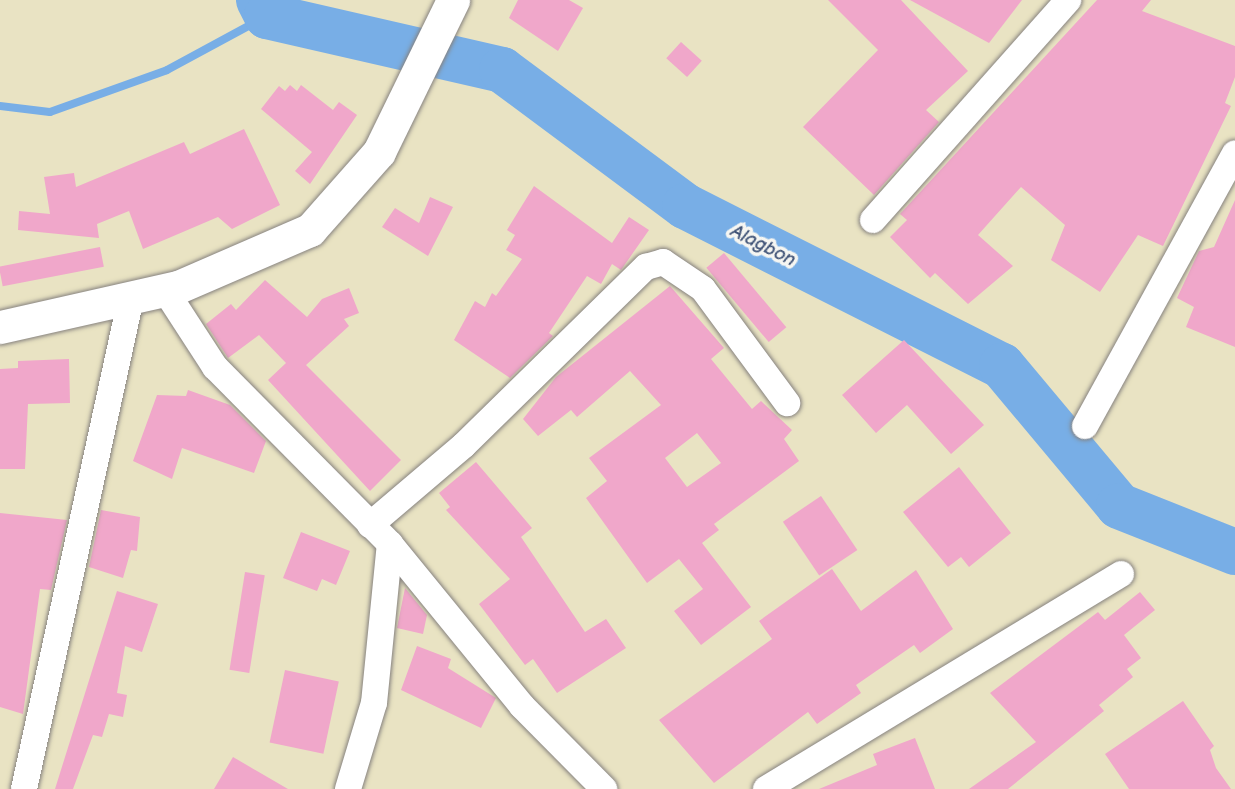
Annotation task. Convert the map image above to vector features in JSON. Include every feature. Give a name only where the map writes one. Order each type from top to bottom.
[{"type":"main road","points":[[0,327],[165,290],[310,230],[379,152],[427,60],[450,8]]},
{"type":"street","points":[[873,220],[1068,0]]},
{"type":"street","points":[[1086,426],[1235,153]]},
{"type":"street","points":[[370,525],[464,446],[646,267],[663,262],[703,289],[788,403]]},
{"type":"street","points":[[165,290],[215,367],[390,544],[522,706],[604,789]]},
{"type":"street","points":[[26,788],[131,298]]},
{"type":"street","points":[[348,789],[374,703],[390,544]]},
{"type":"street","points":[[766,789],[1121,574]]},
{"type":"building","points":[[518,0],[569,0],[583,8],[558,51],[509,18]]},
{"type":"building","points":[[828,0],[901,0],[968,71],[926,110],[939,122],[874,195],[803,127],[878,50]]},
{"type":"building","points":[[910,0],[1022,0],[989,43]]},
{"type":"building","points":[[1097,0],[1151,0],[1142,11],[1235,46],[1235,77],[1225,103],[1231,106],[1163,246],[1138,235],[1100,292],[1051,260],[1065,225],[1021,187],[978,235],[1013,266],[968,304],[935,273],[930,278],[890,237],[907,220],[900,214]]},
{"type":"building","points":[[681,42],[702,61],[687,77],[666,58]]},
{"type":"building","points":[[290,85],[297,91],[301,85],[333,110],[339,102],[357,115],[310,184],[295,171],[312,152],[261,109],[279,86],[285,91]]},
{"type":"building","points":[[244,129],[280,205],[232,229],[218,217],[143,249],[129,211],[97,224],[99,238],[18,230],[19,211],[50,214],[44,177],[74,173],[76,187],[184,142],[190,154]]},
{"type":"building","points":[[534,186],[612,243],[629,217],[649,230],[621,270],[612,264],[601,284],[587,276],[549,333],[553,336],[510,378],[454,340],[475,301],[485,307],[492,293],[496,296],[522,259],[506,250],[515,235],[507,230]]},
{"type":"building","points":[[430,197],[453,207],[428,256],[382,227],[395,208],[419,223]]},
{"type":"building","points":[[1235,200],[1235,347],[1186,327],[1194,307],[1177,298],[1199,251],[1214,247]]},
{"type":"building","points":[[100,247],[104,267],[3,286],[0,266]]},
{"type":"building","points":[[724,253],[786,327],[769,342],[706,268]]},
{"type":"building","points":[[265,280],[307,317],[322,299],[349,288],[359,313],[344,319],[349,326],[306,365],[401,460],[370,491],[268,380],[286,363],[259,335],[228,358],[206,324],[231,304],[236,310]]},
{"type":"building","points":[[670,286],[724,348],[711,359],[752,409],[761,401],[792,430],[784,439],[799,461],[714,524],[719,530],[702,543],[751,607],[701,645],[674,611],[703,589],[679,559],[647,583],[586,498],[607,481],[589,458],[661,405],[630,371],[577,417],[571,410],[538,436],[523,419],[556,377]],"holes":[[[697,433],[721,463],[687,487],[665,458]]]},
{"type":"building","points":[[904,340],[984,425],[951,454],[907,405],[876,433],[842,395]]},
{"type":"building","points":[[69,359],[70,403],[28,404],[25,469],[0,469],[0,369],[18,368],[18,361]]},
{"type":"building","points":[[188,390],[230,405],[266,441],[254,473],[182,448],[172,479],[133,461],[157,395],[186,396]]},
{"type":"building","points":[[476,462],[532,528],[521,537],[585,632],[606,619],[626,648],[557,693],[533,659],[525,665],[479,604],[510,579],[446,510],[450,507],[439,493]]},
{"type":"building","points":[[959,467],[1011,533],[969,567],[961,557],[948,567],[903,512]]},
{"type":"building","points":[[821,496],[857,550],[819,576],[783,522]]},
{"type":"building","points":[[101,510],[140,517],[137,551],[131,550],[123,578],[89,567]]},
{"type":"building","points":[[0,513],[67,520],[51,590],[40,589],[23,714],[0,707]]},
{"type":"building","points":[[301,532],[350,551],[336,585],[322,579],[317,591],[283,578]]},
{"type":"building","points":[[832,569],[861,611],[916,570],[953,629],[920,653],[914,645],[856,685],[861,693],[817,724],[808,712],[714,783],[659,720],[772,639],[759,621]]},
{"type":"building","points":[[245,572],[265,575],[249,673],[230,670]]},
{"type":"building","points":[[405,588],[427,615],[423,634],[397,628]]},
{"type":"building","points":[[117,591],[158,604],[142,652],[125,646],[117,693],[127,695],[123,717],[109,714],[102,737],[93,735],[73,789],[55,789]]},
{"type":"building","points":[[1140,592],[1155,610],[1124,635],[1141,658],[1127,669],[1133,677],[1099,705],[1104,711],[1008,789],[969,789],[1036,742],[990,693],[1098,612],[1105,620]]},
{"type":"building","points":[[417,646],[451,659],[448,668],[496,698],[481,728],[401,690]]},
{"type":"building","points":[[285,670],[339,681],[323,754],[270,742]]},
{"type":"building","points":[[1183,701],[1214,746],[1210,750],[1216,768],[1231,789],[1129,789],[1105,754]]},
{"type":"building","points":[[915,738],[935,789],[819,789],[877,765],[873,754]]},
{"type":"building","points":[[233,757],[288,789],[214,789]]},
{"type":"waterway","name":"Alagbon","points":[[259,0],[267,16],[502,70],[685,206],[1002,366],[1119,506],[1235,552]]},
{"type":"waterway","points":[[0,106],[50,112],[167,70],[267,16]]}]
